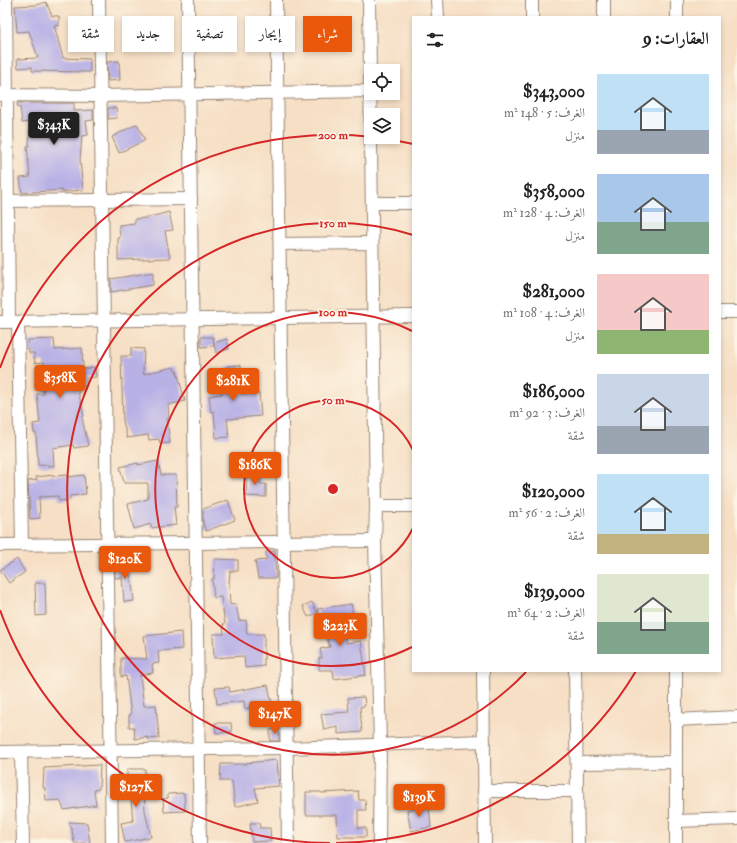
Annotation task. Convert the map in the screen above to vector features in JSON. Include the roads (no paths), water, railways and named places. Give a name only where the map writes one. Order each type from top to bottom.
[{"type":"street","points":[[6,0],[4,95],[8,201],[9,322],[22,545]]},
{"type":"street","points":[[99,0],[112,843]]},
{"type":"street","points":[[188,0],[200,843]]},
{"type":"street","points":[[276,0],[288,843]]},
{"type":"street","points":[[369,0],[370,64]]},
{"type":"street","points":[[437,0],[438,16]]},
{"type":"street","points":[[532,0],[532,16]]},
{"type":"street","points":[[604,0],[604,16]]},
{"type":"street","points":[[677,16],[678,0]]},
{"type":"street","points":[[4,95],[100,96],[364,91]]},
{"type":"street","points":[[370,100],[376,506],[375,541],[380,744],[379,843]]},
{"type":"street","points":[[8,201],[191,199]]},
{"type":"street","points":[[372,203],[412,203]]},
{"type":"street","points":[[280,244],[372,243]]},
{"type":"street","points":[[721,312],[737,312]]},
{"type":"street","points":[[9,322],[412,316]]},
{"type":"street","points":[[376,506],[412,506]]},
{"type":"street","points":[[0,545],[375,541]]},
{"type":"street","points":[[483,672],[485,843]]},
{"type":"street","points":[[575,672],[578,843]]},
{"type":"street","points":[[676,672],[676,843]]},
{"type":"street","points":[[675,720],[737,716]]},
{"type":"street","points":[[0,752],[287,748],[484,741]]},
{"type":"street","points":[[21,752],[22,843]]},
{"type":"street","points":[[577,763],[675,762]]},
{"type":"street","points":[[484,791],[577,791]]},
{"type":"street","points":[[676,820],[737,819]]}]
